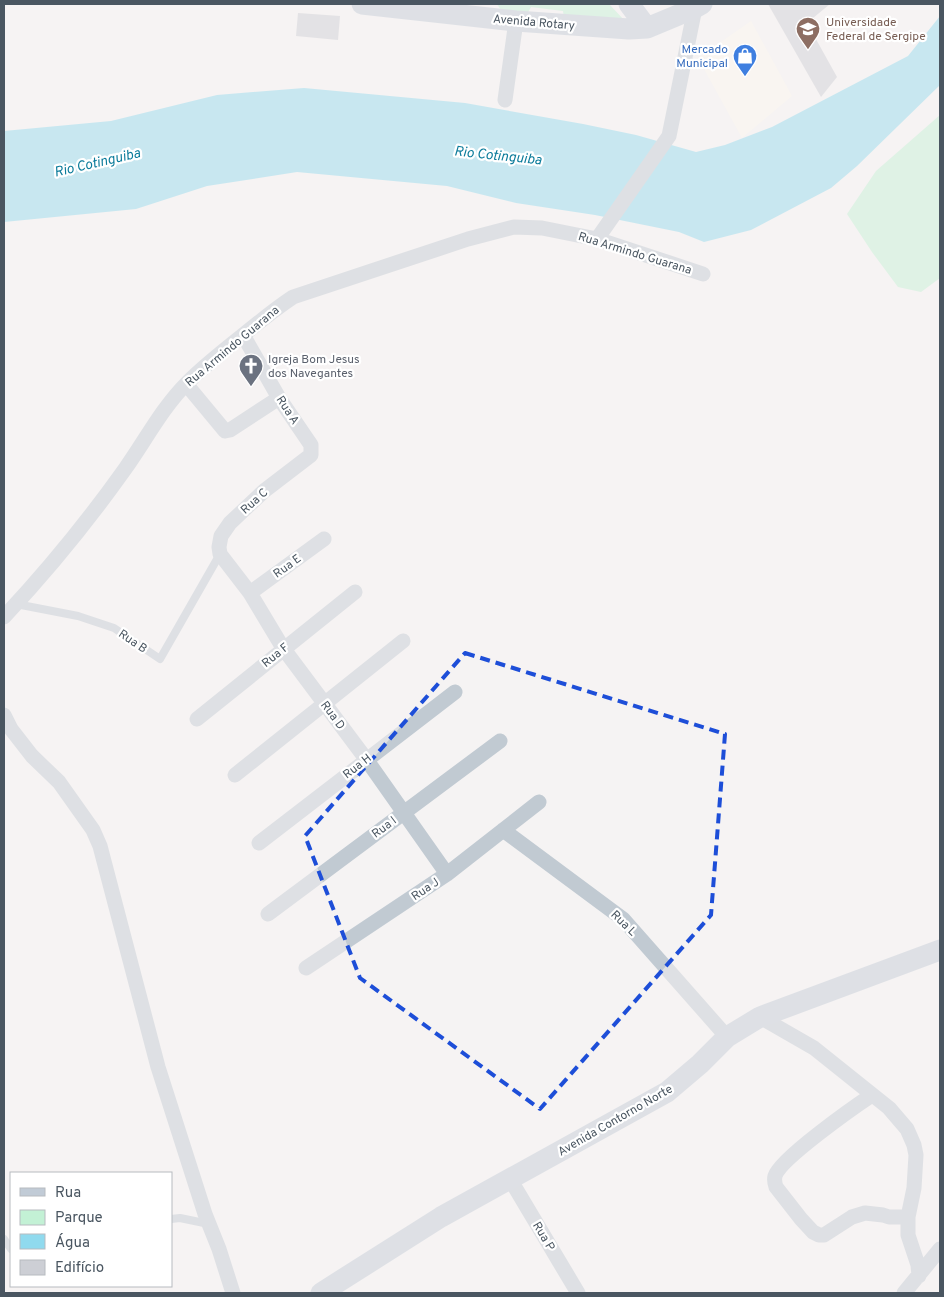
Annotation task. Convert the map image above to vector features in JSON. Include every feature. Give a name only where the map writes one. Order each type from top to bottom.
[{"type":"street","name":"Avenida Rotary","points":[[375,4],[516,21],[608,28],[647,28],[699,6]]},
{"type":"street","points":[[629,4],[647,28]]},
{"type":"street","points":[[597,239],[666,141],[671,130],[699,6]]},
{"type":"street","points":[[506,100],[516,21]]},
{"type":"street","name":"Rua Armindo Guarana","points":[[4,616],[101,501],[148,437],[165,409],[186,384],[272,310],[294,297],[492,232],[514,227],[530,227],[597,239],[703,274]]},
{"type":"street","name":"Rua A","points":[[243,335],[279,398],[311,445],[312,455],[308,459]]},
{"type":"street","points":[[186,384],[225,431],[230,430],[279,398]]},
{"type":"street","name":"Rua C","points":[[220,554],[221,536],[230,523],[264,491],[308,459]]},
{"type":"street","name":"Rua E","points":[[250,593],[324,539]]},
{"type":"street","name":"Rua D","points":[[220,554],[250,593],[283,648],[366,759],[447,874]]},
{"type":"street","name":"Rua F","points":[[197,719],[355,592]]},
{"type":"street","points":[[234,775],[403,641]]},
{"type":"street","name":"Rua H","points":[[259,843],[455,692]]},
{"type":"street","points":[[4,715],[8,729],[59,782],[93,830],[100,846],[158,1067],[233,1293]]},
{"type":"street","name":"Rua I","points":[[268,914],[500,741]]},
{"type":"street","name":"Rua J","points":[[306,968],[447,874],[539,802]]},
{"type":"street","name":"Rua L","points":[[503,830],[623,919],[727,1037]]},
{"type":"street","name":"Avenida Contorno Norte","points":[[321,1293],[441,1217],[667,1092],[700,1064],[727,1037],[760,1017],[940,950]]},
{"type":"street","points":[[760,1017],[814,1048],[888,1108],[907,1129],[914,1145],[916,1169],[908,1217],[908,1234],[918,1265],[919,1276]]},
{"type":"street","points":[[872,1095],[840,1116],[786,1161],[775,1176],[774,1182],[800,1219],[813,1232],[819,1235],[824,1235],[852,1217],[865,1213],[889,1217],[908,1217]]},
{"type":"street","name":"Rua P","points":[[510,1180],[578,1293]]},
{"type":"street","points":[[904,1293],[940,1249]]},
{"type":"lane","name":"Rua B","points":[[16,604],[78,616],[114,628],[160,659],[220,554]]},
{"type":"lane","points":[[172,1219],[180,1218],[209,1224]]},
{"type":"highlighted area","points":[[465,653],[725,734],[711,915],[540,1109],[360,978],[305,836]]},
{"type":"shaded area","name":"Mercado Municipal","points":[[751,21],[792,96],[742,138],[698,58]]},
{"type":"green space","points":[[497,4],[609,4],[625,21],[564,18],[563,11],[531,7],[526,16],[503,13]]},
{"type":"green space","points":[[940,115],[940,278],[921,292],[898,287],[847,214],[876,171]]},
{"type":"water","name":"Rio Cotinguiba","points":[[940,16],[940,85],[857,166],[831,188],[751,230],[704,242],[679,232],[595,215],[516,203],[447,186],[297,172],[207,186],[136,209],[4,222],[4,131],[111,121],[217,95],[304,88],[465,103],[636,135],[696,152],[725,145],[772,127],[908,56]]},
{"type":"building","name":"Universidade Federal de Sergipe","points":[[768,4],[830,4],[807,23],[837,77],[821,97]]},
{"type":"building","points":[[298,13],[340,16],[338,40],[296,36]]},
{"type":"place","name":"Universidade Federal de Sergipe","points":[[808,50]]},
{"type":"place","name":"Mercado Municipal","points":[[745,77]]},
{"type":"place","name":"Igreja Bom Jesus dos Navegantes","points":[[251,387]]}]
